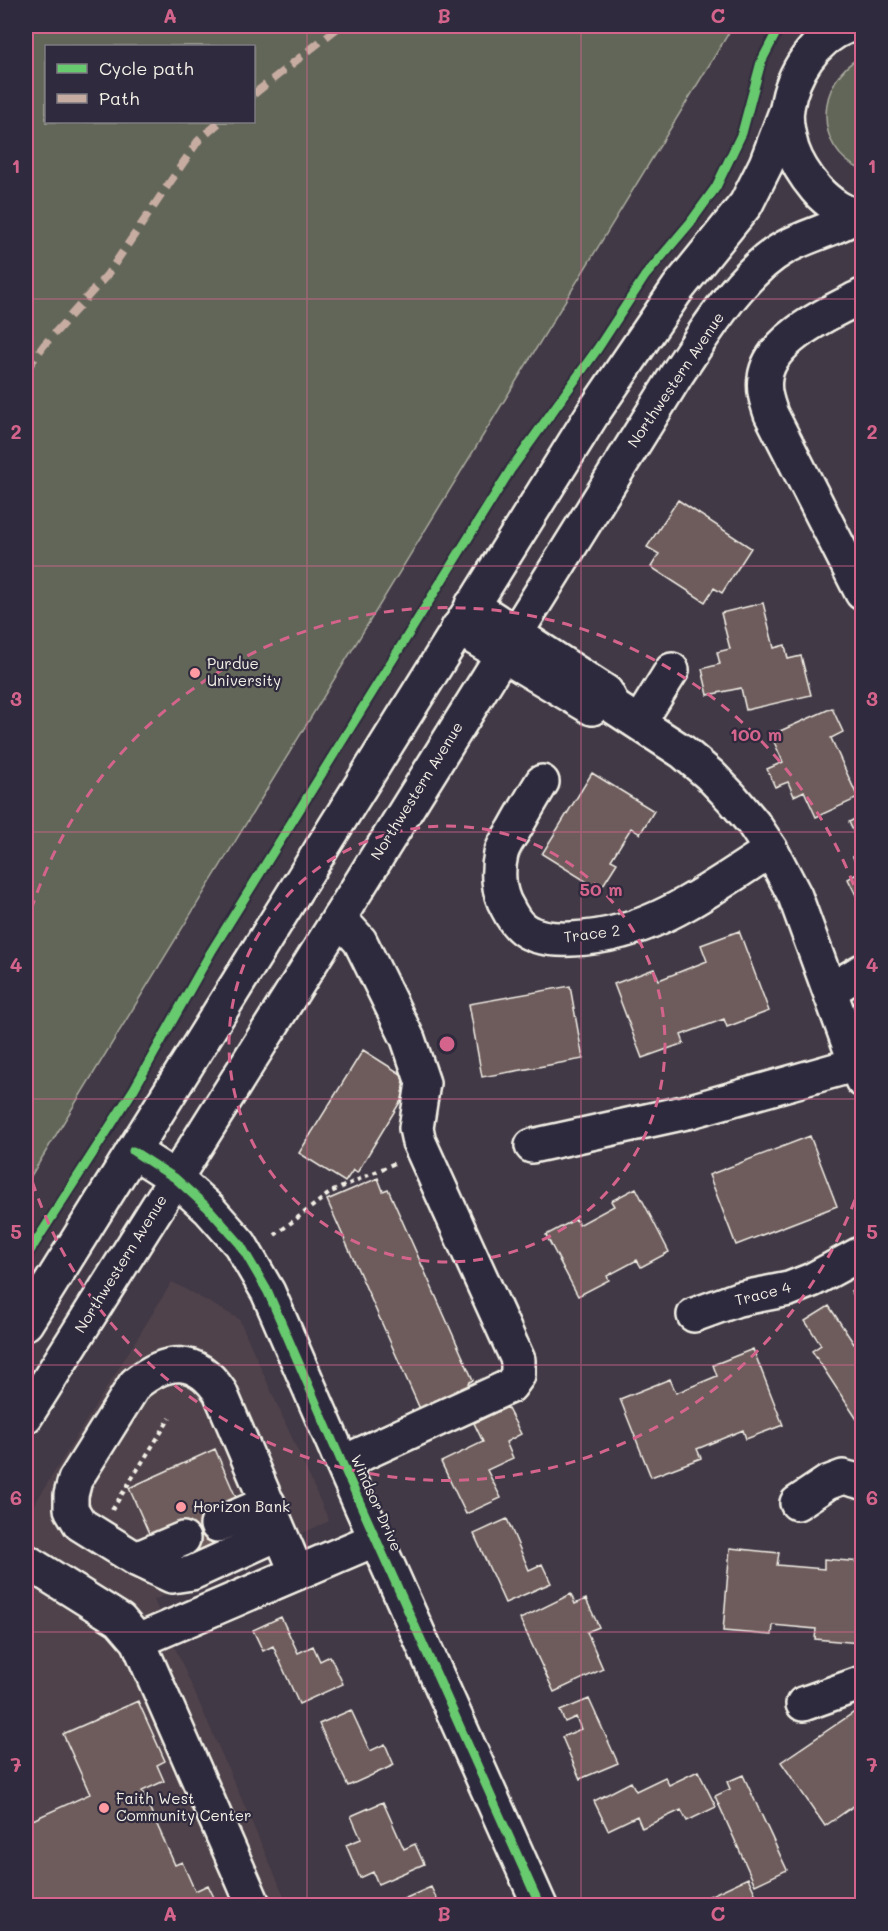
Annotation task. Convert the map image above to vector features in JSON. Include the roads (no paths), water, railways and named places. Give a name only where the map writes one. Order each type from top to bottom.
[{"type":"main road","points":[[26,1323],[593,413],[678,288],[746,204],[766,164],[787,109],[796,76],[813,49],[848,26]]},
{"type":"main road","points":[[787,109],[792,150],[803,173],[822,196],[838,208],[859,216]]},
{"type":"main road","name":"Northwestern Avenue","points":[[26,1416],[677,374],[753,271],[784,248],[801,239],[859,216]]},
{"type":"main road","points":[[862,296],[822,317],[793,336],[774,355],[765,376],[765,394],[771,414],[862,593]]},
{"type":"main road","points":[[465,617],[509,644],[598,711],[626,715],[683,752],[710,775],[753,823],[771,850],[795,896],[860,1072],[532,1146]]},
{"type":"main road","points":[[626,715],[672,670]]},
{"type":"main road","name":"Trace 2","points":[[542,782],[501,851],[498,874],[503,901],[512,916],[524,930],[545,937],[567,939],[592,936],[622,931],[653,920],[771,850]]},
{"type":"main road","points":[[339,918],[360,941],[408,1039],[423,1083],[416,1128],[423,1151],[518,1360],[518,1375],[510,1386],[342,1463]]},
{"type":"main road","points":[[831,990],[862,971]]},
{"type":"main road","name":"Windsor Drive","points":[[134,1151],[175,1178],[209,1209],[240,1244],[262,1283],[540,1905]]},
{"type":"main road","name":"Trace 4","points":[[694,1315],[738,1299],[789,1289],[812,1280],[862,1253]]},
{"type":"main road","points":[[274,1518],[192,1573],[172,1576],[136,1559],[81,1524],[71,1509],[70,1495],[75,1480],[135,1384],[147,1374],[174,1364],[190,1366],[203,1373],[220,1392],[274,1518],[297,1573]]},
{"type":"main road","points":[[797,1503],[827,1483],[843,1477],[862,1482]]},
{"type":"main road","points":[[217,1525],[274,1518]]},
{"type":"main road","points":[[136,1559],[183,1539]]},
{"type":"main road","points":[[138,1641],[376,1539]]},
{"type":"main road","points":[[26,1562],[120,1620],[138,1641],[254,1905]]},
{"type":"main road","points":[[802,1704],[862,1683]]},
{"type":"place","name":"Purdue University","points":[[195,673]]},
{"type":"place","name":"Horizon Bank","points":[[181,1507]]},
{"type":"place","name":"Faith West Community Center","points":[[104,1808]]}]
